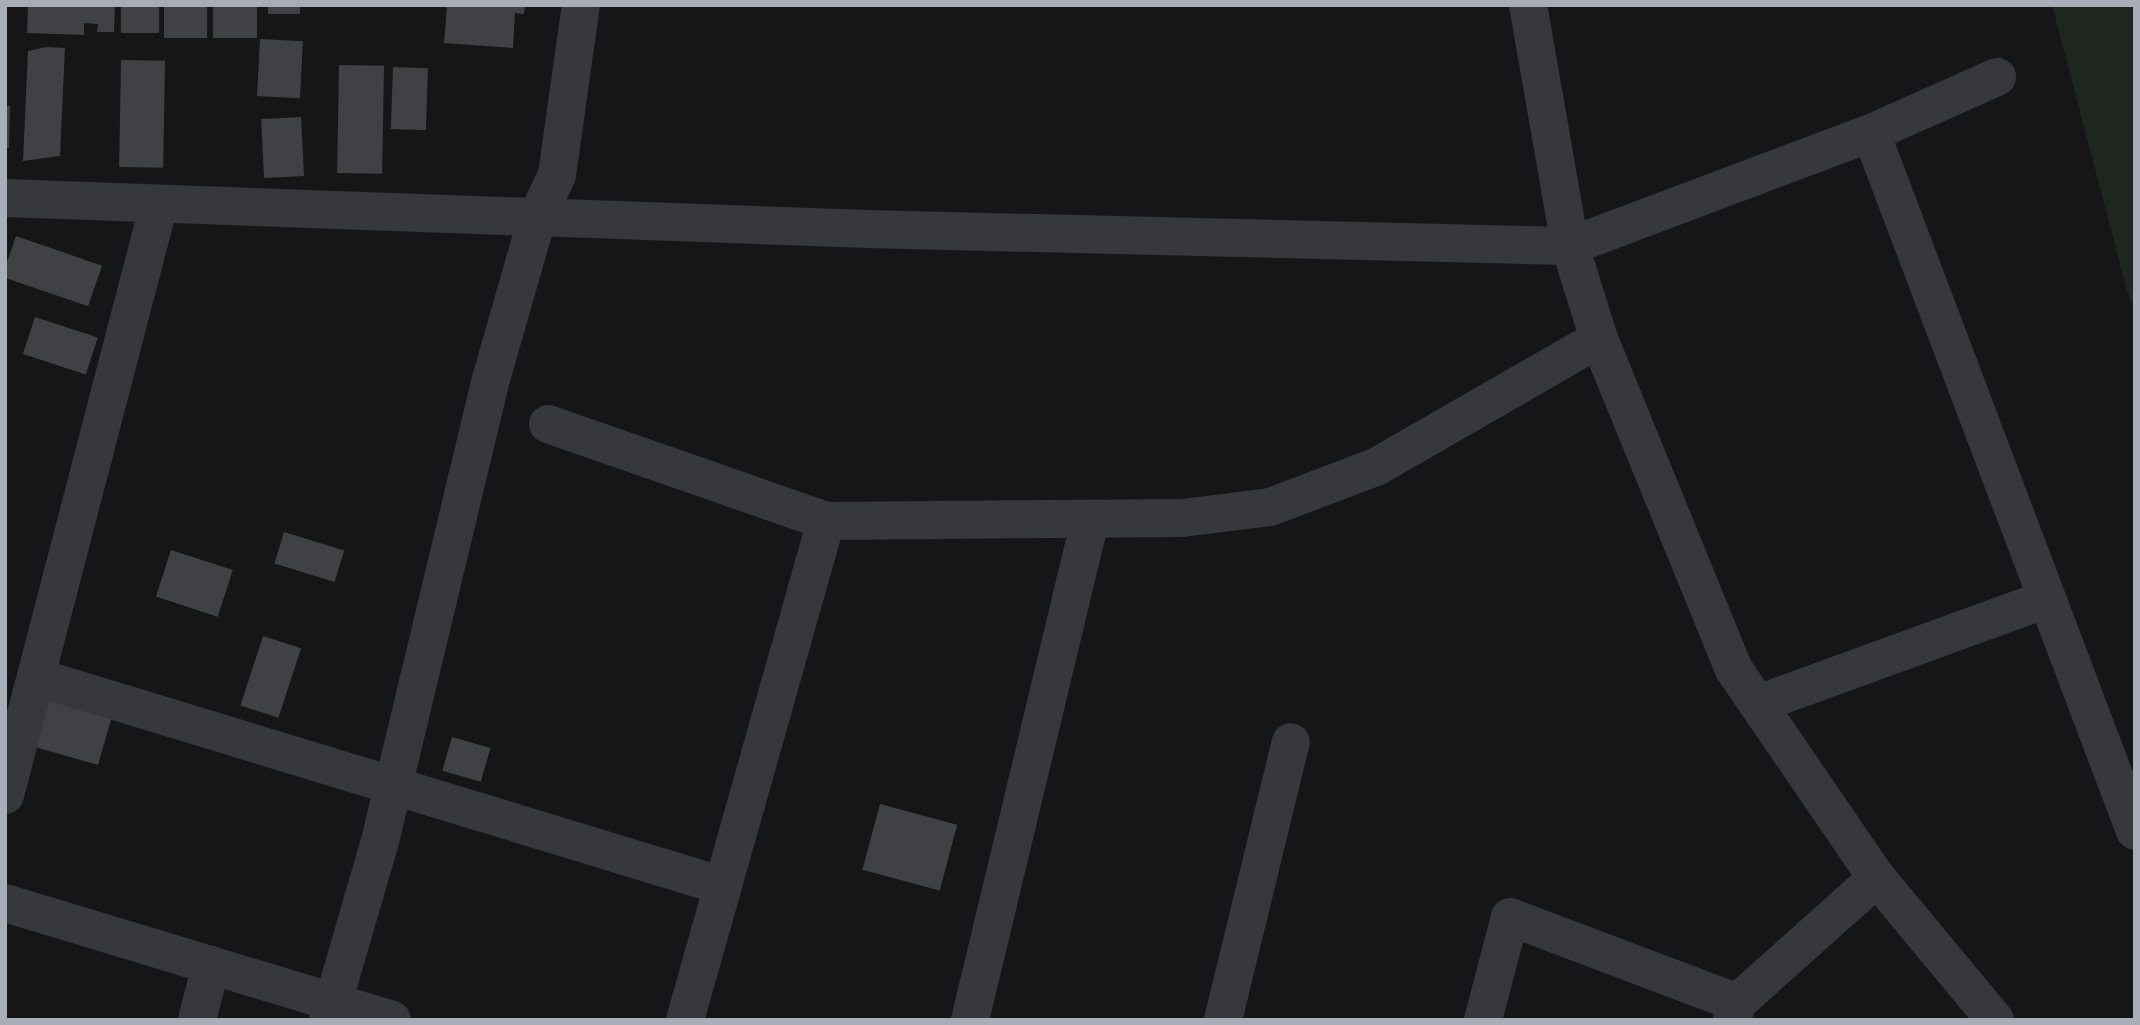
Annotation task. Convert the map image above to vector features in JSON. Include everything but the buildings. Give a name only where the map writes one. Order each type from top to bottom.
[{"type":"street","points":[[331,1011],[394,784],[491,379],[538,215],[558,175],[581,5]]},
{"type":"street","points":[[1528,5],[1570,246],[1599,340],[1733,668],[1877,878],[1994,1020]]},
{"type":"street","points":[[5,198],[538,215],[868,229],[1570,246],[1871,133],[1997,77]]},
{"type":"street","points":[[1871,133],[2135,831]]},
{"type":"street","points":[[5,795],[159,204]]},
{"type":"street","points":[[548,424],[826,521],[1182,518],[1270,507],[1376,467],[1599,340]]},
{"type":"street","points":[[970,1020],[1090,520]]},
{"type":"street","points":[[685,1020],[826,521]]},
{"type":"street","points":[[1758,704],[2047,599]]},
{"type":"street","points":[[36,677],[723,886]]},
{"type":"street","points":[[1223,1020],[1291,743]]},
{"type":"street","points":[[1483,1020],[1510,918],[1734,1011],[1877,878]]},
{"type":"street","points":[[5,903],[211,965],[331,1011],[393,1020]]},
{"type":"street","points":[[197,1020],[211,965]]},
{"type":"shaded area","points":[[2052,5],[2135,5],[2135,312],[2126,287]]}]
